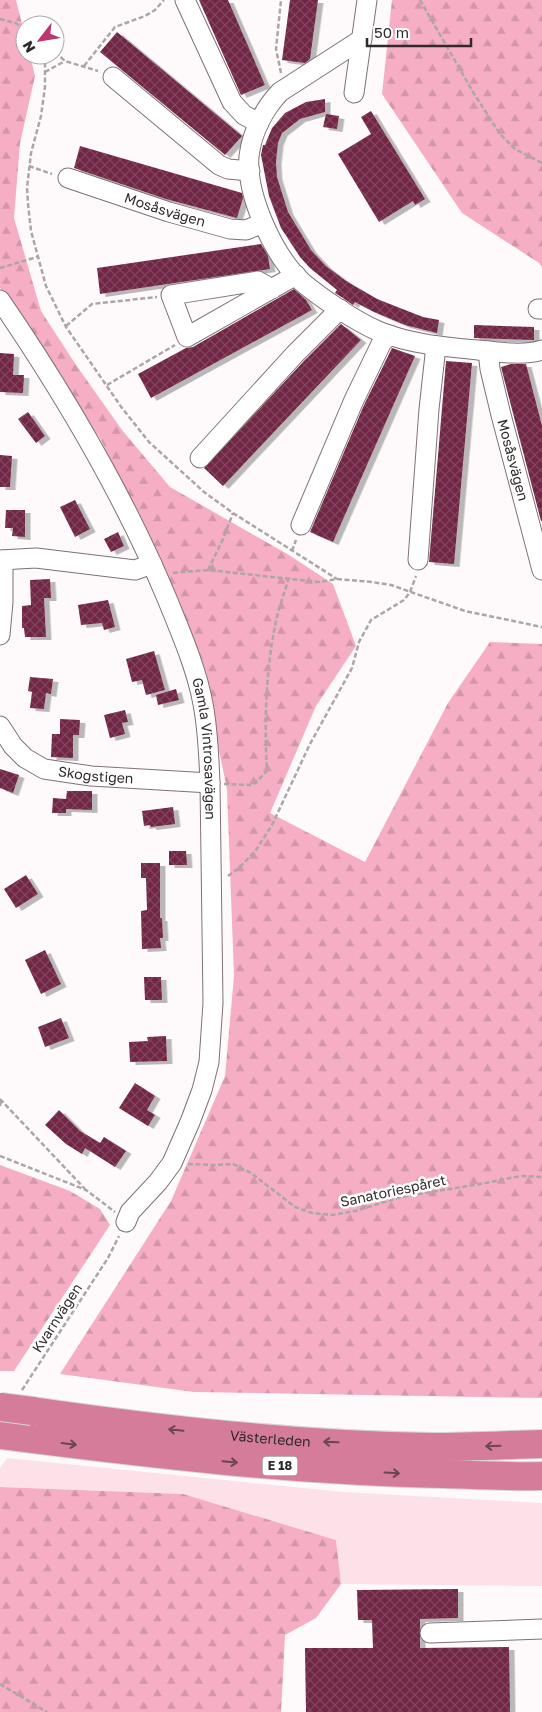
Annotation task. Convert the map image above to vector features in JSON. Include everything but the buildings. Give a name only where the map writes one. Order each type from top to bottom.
[{"type":"highway","name":"Västerleden","points":[[17,1404],[121,1424],[303,1441],[431,1447],[542,1444]]},
{"type":"highway","name":"Västerleden","points":[[10,1437],[123,1451],[301,1468],[399,1473],[542,1476]]},
{"type":"street","points":[[185,0],[232,102],[244,115],[259,123]]},
{"type":"street","points":[[354,93],[367,0]]},
{"type":"street","points":[[362,39],[284,89],[273,100],[259,123],[252,140],[249,156],[250,171],[263,223],[276,249],[303,282],[340,309],[378,331],[436,346],[541,354]]},
{"type":"street","points":[[113,78],[220,165],[228,169],[250,171]]},
{"type":"street","name":"Mosåsvägen","points":[[68,178],[168,212],[230,229],[246,230],[263,223]]},
{"type":"street","points":[[272,289],[258,281],[171,295],[187,337],[272,289],[296,275]]},
{"type":"street","name":"Gamla Vintrosavägen","points":[[0,300],[35,351],[73,414],[111,482],[155,569],[180,630],[203,703],[209,752],[210,784],[213,1003],[208,1062],[202,1090],[172,1163],[158,1182],[130,1212],[126,1222]]},
{"type":"street","points":[[200,458],[295,354],[340,309]]},
{"type":"street","points":[[301,524],[354,400],[382,342],[390,334]]},
{"type":"street","points":[[418,560],[429,409],[436,346]]},
{"type":"street","name":"Mosåsvägen","points":[[488,351],[501,415],[542,570]]},
{"type":"street","points":[[0,634],[3,602],[2,560],[36,558],[135,570],[155,569]]},
{"type":"street","name":"Skogstigen","points":[[0,726],[13,746],[25,758],[44,769],[91,776],[210,784]]},
{"type":"street","points":[[430,1633],[542,1629]]},
{"type":"path","points":[[84,66],[115,27],[145,16],[155,10],[164,0]]},
{"type":"path","points":[[281,0],[276,49],[284,89]]},
{"type":"path","points":[[420,0],[472,92],[500,134],[515,149],[542,163]]},
{"type":"path","points":[[0,19],[15,23]]},
{"type":"path","points":[[65,61],[84,66],[113,78]]},
{"type":"path","points":[[45,65],[45,87],[41,116],[29,166],[28,204],[37,256],[46,286],[66,327],[106,386],[149,442],[204,492],[233,513],[337,579]]},
{"type":"path","points":[[45,72],[58,65]]},
{"type":"path","points":[[29,166],[68,178]]},
{"type":"path","points":[[0,268],[37,256]]},
{"type":"path","points":[[66,327],[92,304],[171,295]]},
{"type":"path","points":[[106,386],[187,337]]},
{"type":"path","points":[[208,570],[233,513]]},
{"type":"path","points":[[155,569],[208,570],[319,582],[337,579],[372,582],[391,585],[465,611],[542,627]]},
{"type":"path","points":[[210,784],[253,785],[267,771],[266,746],[270,659],[275,625],[288,578]]},
{"type":"path","points":[[211,887],[240,867],[256,850],[272,825],[310,744],[352,668],[359,642],[372,620],[397,604],[410,592]]},
{"type":"path","points":[[0,1106],[1,1100]]},
{"type":"path","points":[[1,1100],[86,1190],[126,1222]]},
{"type":"path","points":[[0,1156],[86,1190]]},
{"type":"path","name":"Sanatoriespåret","points":[[172,1163],[233,1164],[251,1173],[295,1207],[312,1213],[332,1214],[355,1211],[402,1197],[521,1176],[542,1177]]},
{"type":"path","name":"Kvarnvägen","points":[[17,1404],[108,1258],[126,1222]]},
{"type":"path","points":[[0,1684],[47,1712]]},
{"type":"shaded area","points":[[7,1458],[343,1492],[542,1503],[542,1586],[341,1584],[336,1540],[183,1494],[0,1487],[0,1468]]},
{"type":"green space","points":[[0,0],[16,0],[20,15],[15,15],[15,65],[32,65],[35,76],[20,143],[14,218],[41,311],[122,430],[170,487],[289,555],[333,584],[356,646],[316,706],[270,813],[365,862],[448,703],[490,642],[542,644],[542,1398],[194,1392],[60,1374],[171,1201],[225,1076],[234,976],[227,789],[207,693],[182,610],[101,440],[22,318],[0,288]]},
{"type":"green space","points":[[392,0],[542,0],[542,267],[539,263],[462,213],[382,94]]},
{"type":"green space","points":[[0,1165],[70,1191],[100,1209],[110,1225],[14,1371],[0,1371]]},
{"type":"green space","points":[[0,1487],[183,1494],[336,1540],[341,1584],[316,1618],[285,1635],[281,1712],[0,1712]]}]
